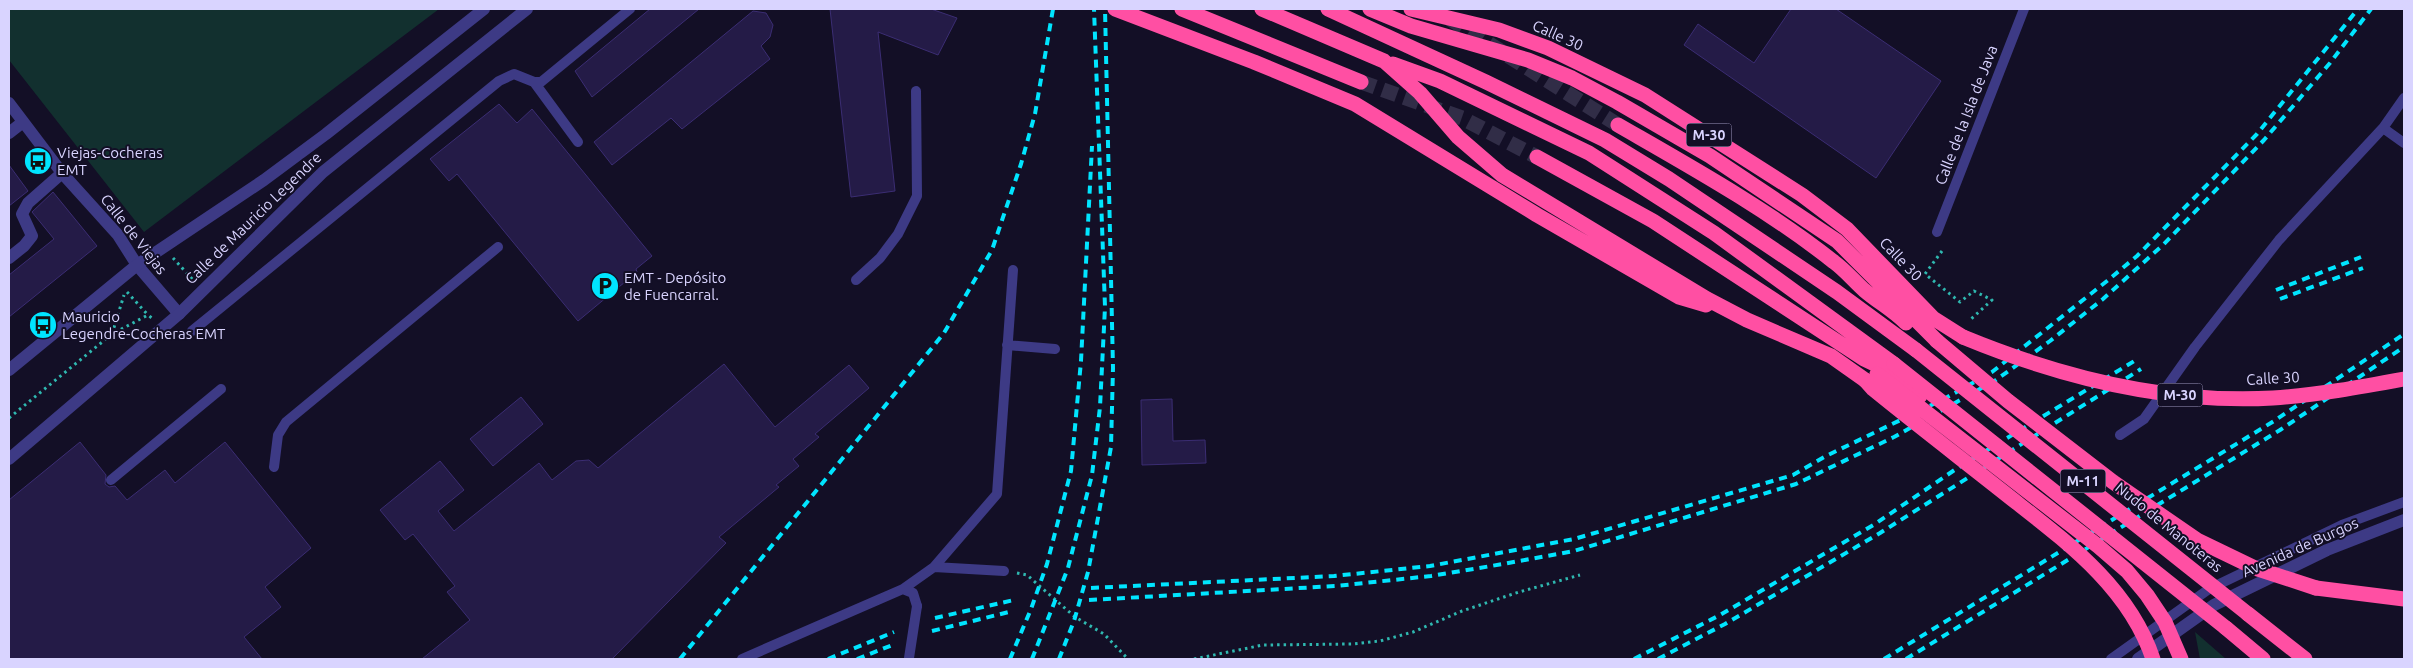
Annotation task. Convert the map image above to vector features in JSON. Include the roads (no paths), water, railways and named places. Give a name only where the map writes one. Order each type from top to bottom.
[{"type":"highway","points":[[1114,9],[1254,62],[1354,104],[1537,215],[1679,297],[1735,314],[1831,356],[1880,372],[2150,567],[2263,659]]},
{"type":"highway","points":[[1182,9],[1361,82]]},
{"type":"highway","points":[[1262,9],[1384,61],[1440,82],[1589,154],[1714,233],[1880,372],[2121,551],[2150,567]]},
{"type":"highway","points":[[1328,9],[1486,82],[1605,140],[1669,179],[1837,292],[1901,340],[1927,345]]},
{"type":"highway","points":[[1370,9],[1411,26],[1528,60],[1572,78],[1693,146],[1837,241],[1927,345]]},
{"type":"highway","name":"Calle 30","points":[[1412,9],[1499,30],[1548,48],[1645,95],[1802,195],[1847,228],[1933,318],[1963,337],[2006,355],[2061,373],[2172,395],[2272,398],[2338,391],[2404,378]]},
{"type":"highway","points":[[1384,61],[1420,93],[1458,137],[1502,176],[1735,314]]},
{"type":"highway","points":[[1618,125],[1709,178],[1834,262],[1866,292],[1895,312],[1927,345],[2008,401],[2134,498],[2197,540],[2254,568],[2316,588],[2404,599]]},
{"type":"highway","points":[[1537,157],[1653,222],[1864,359],[2127,571],[2165,622],[2180,659]]},
{"type":"highway","points":[[1866,292],[1901,340]]},
{"type":"highway","name":"Nudo de Manoteras","points":[[1927,345],[2248,614],[2305,659]]},
{"type":"highway","points":[[1880,372],[1873,389],[2077,551],[2110,585],[2146,640],[2153,659]]},
{"type":"highway","points":[[1880,372],[1880,386],[2100,557],[2126,582],[2148,612],[2163,637],[2172,659]]},
{"type":"street","name":"Calle de Mauricio Legendre","points":[[9,370],[137,265],[264,180],[326,134],[484,9]]},
{"type":"street","name":"Calle de Mauricio Legendre","points":[[9,459],[179,314],[288,206],[342,156],[527,9]]},
{"type":"street","name":"Calle de Viejas","points":[[9,103],[62,173],[118,235],[137,265],[179,314]]},
{"type":"street","points":[[9,133],[23,122]]},
{"type":"street","points":[[9,258],[24,246],[32,236],[22,214],[28,203],[62,173]]},
{"type":"street","name":"Avenida de Burgos","points":[[2138,659],[2214,605],[2327,550],[2404,520]]},
{"type":"lane","points":[[192,331],[506,76],[514,74],[534,82],[541,82],[630,9]]},
{"type":"lane","name":"Calle de la Isla de Java","points":[[1937,232],[2024,9]]},
{"type":"lane","points":[[534,82],[578,142]]},
{"type":"lane","points":[[856,280],[880,258],[898,234],[917,196],[916,91]]},
{"type":"lane","points":[[2120,435],[2144,419],[2195,347],[2279,240],[2384,128],[2404,98]]},
{"type":"lane","points":[[2384,128],[2404,143]]},
{"type":"lane","points":[[274,468],[278,435],[286,422],[498,247]]},
{"type":"lane","points":[[742,659],[903,589],[934,567],[997,494],[1001,463],[1013,270]]},
{"type":"lane","points":[[1007,345],[1055,349]]},
{"type":"lane","points":[[111,480],[221,389]]},
{"type":"lane","points":[[2111,659],[2210,589],[2342,525],[2404,502]]},
{"type":"lane","points":[[934,567],[1004,571]]},
{"type":"lane","points":[[903,589],[913,593],[916,606],[908,659]]},
{"type":"tunnel","points":[[1450,19],[1618,125]]},
{"type":"tunnel","points":[[1361,82],[1462,118],[1537,157]]},
{"type":"railway","points":[[680,659],[944,333],[992,250],[1021,164],[1035,114],[1053,9]]},
{"type":"railway","points":[[1032,659],[1068,568],[1092,475],[1100,407],[1105,307],[1094,9]]},
{"type":"railway","points":[[1059,659],[1074,621],[1088,572],[1111,447],[1113,368],[1105,9]]},
{"type":"railway","points":[[1091,588],[1334,576],[1430,566],[1574,539],[1793,475],[1826,456],[1944,399],[1992,372],[2107,281],[2137,256],[2257,134],[2358,9]]},
{"type":"railway","points":[[1089,600],[1336,586],[1431,576],[1574,551],[1796,484],[1894,437],[1996,380],[2103,299],[2164,244],[2264,140],[2330,63],[2371,9]]},
{"type":"railway","points":[[1010,659],[1047,564],[1071,471],[1081,361],[1092,146]]},
{"type":"railway","points":[[2276,290],[2361,257]]},
{"type":"railway","points":[[2280,299],[2363,268]]},
{"type":"railway","points":[[1884,659],[2274,421],[2404,334]]},
{"type":"railway","points":[[1906,659],[2280,430],[2404,347]]},
{"type":"railway","points":[[1634,659],[1720,615],[1875,524],[1956,469],[2136,360]]},
{"type":"railway","points":[[1658,659],[1725,624],[1880,533],[2141,369]]},
{"type":"railway","points":[[935,618],[1014,600]]},
{"type":"railway","points":[[932,631],[1009,612]]},
{"type":"railway","points":[[828,659],[894,632]]},
{"type":"railway","points":[[857,659],[895,644]]},
{"type":"place","name":"Viejas-Cocheras EMT","points":[[38,161]]},
{"type":"place","name":"EMT - Depósito de Fuencarral.","points":[[605,286]]},
{"type":"place","name":"Mauricio Legendre-Cocheras EMT","points":[[43,325]]}]
